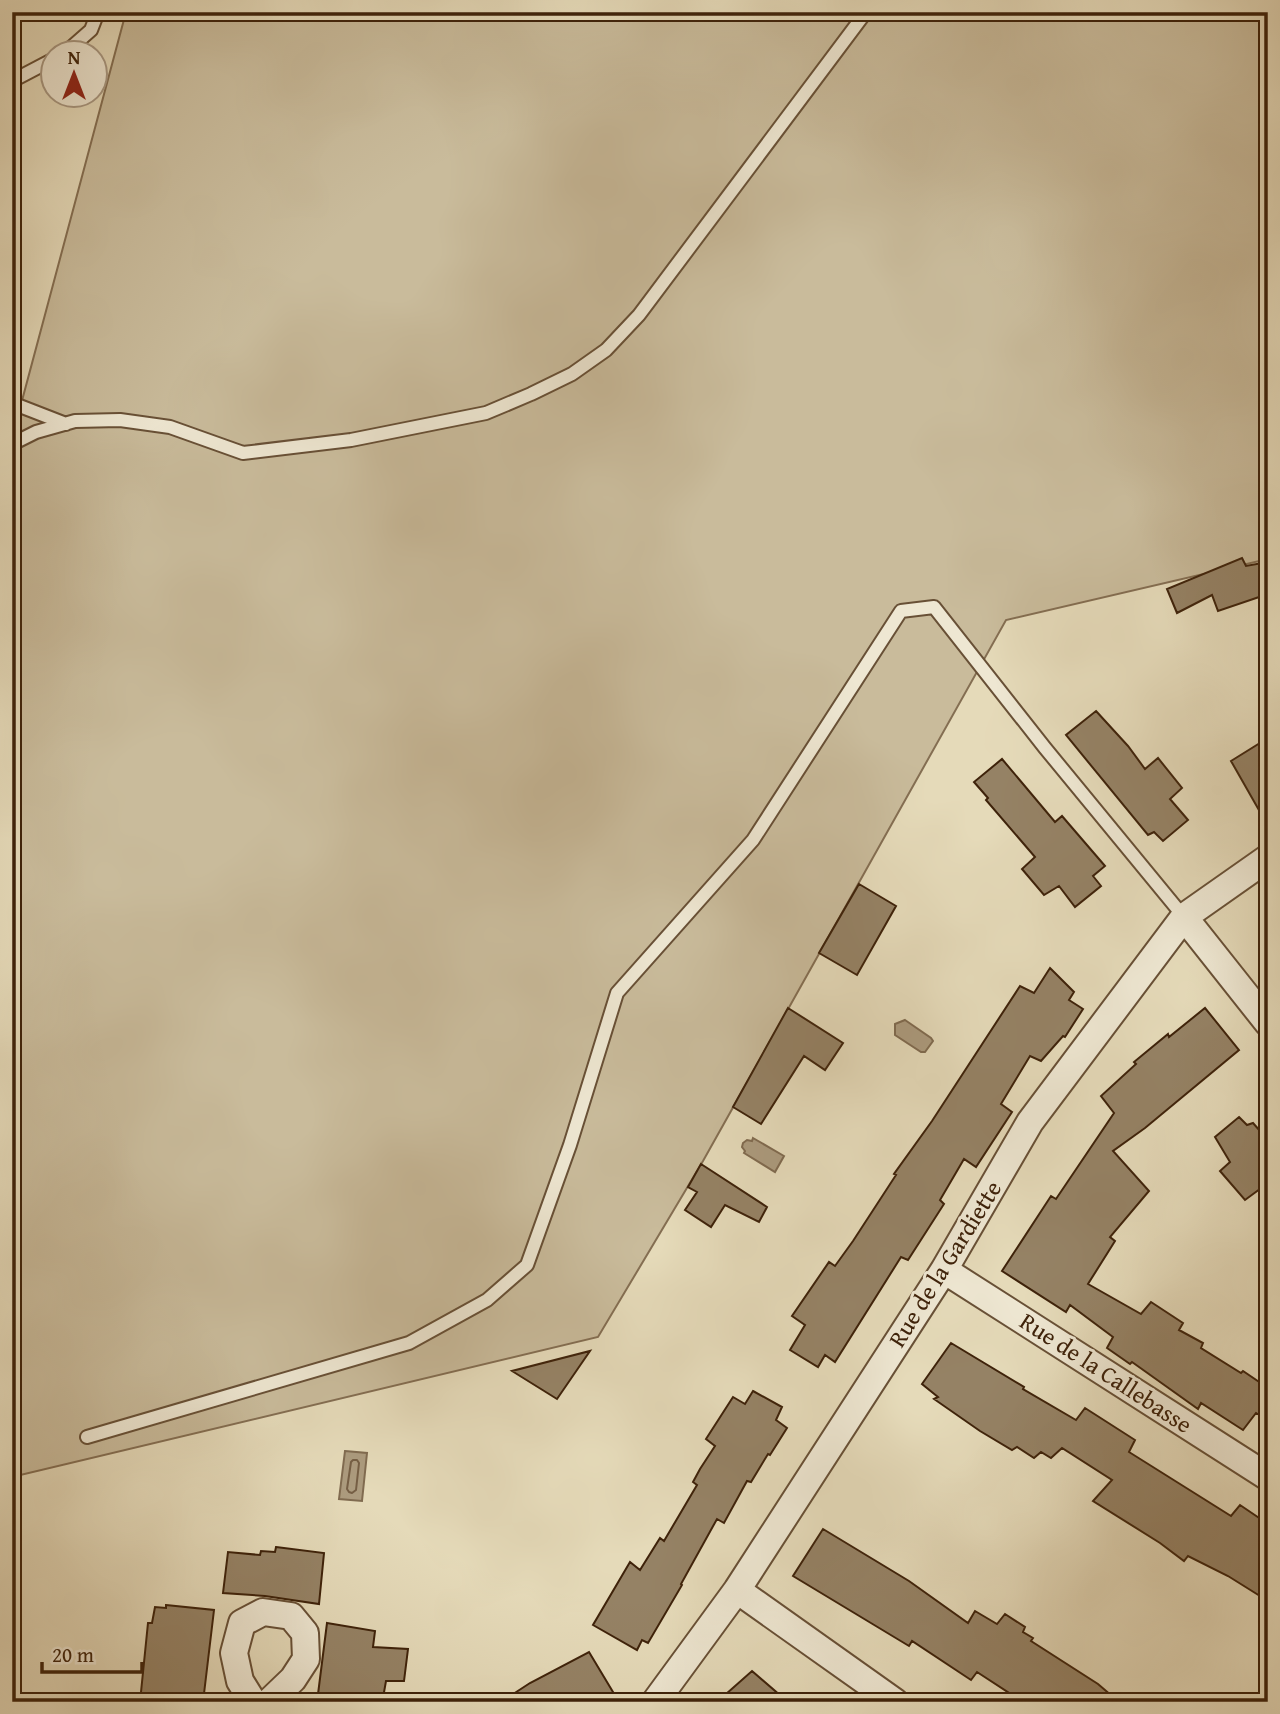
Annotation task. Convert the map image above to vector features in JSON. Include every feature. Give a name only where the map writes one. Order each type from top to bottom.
[{"type":"street","name":"Rue de la Gardiette","points":[[655,1702],[737,1590],[944,1270],[1030,1122],[1184,917],[1268,858]]},
{"type":"street","points":[[1184,917],[1268,1023]]},
{"type":"street","name":"Rue de la Callebasse","points":[[944,1270],[1268,1477]]},
{"type":"street","points":[[737,1590],[895,1702]]},
{"type":"street","points":[[253,1702],[240,1681],[234,1653],[242,1623],[263,1612],[290,1616],[305,1633],[306,1659],[293,1679],[269,1702]]},
{"type":"lane","points":[[82,38],[91,30],[97,12]]},
{"type":"lane","points":[[12,444],[36,432],[75,421],[120,420],[170,427],[243,453],[351,440],[486,413],[572,374],[606,350],[639,315],[866,12]]},
{"type":"lane","points":[[12,81],[38,67]]},
{"type":"lane","points":[[12,403],[66,424]]},
{"type":"lane","points":[[86,1437],[409,1343],[487,1300],[527,1265],[570,1145],[617,993],[752,840],[901,611],[934,607],[1045,748],[1184,917]]},
{"type":"shaded area","points":[[126,12],[1268,12],[1268,559],[1006,620],[703,1161],[598,1337],[12,1477],[12,438],[100,108],[108,108],[108,79]]},
{"type":"water","points":[[905,1020],[933,1041],[925,1052],[895,1035],[895,1024]]},
{"type":"water","points":[[753,1138],[784,1156],[775,1172],[744,1153],[743,1143],[752,1141]]},
{"type":"water","points":[[345,1451],[367,1453],[362,1501],[339,1499]]},
{"type":"building","points":[[1242,558],[1246,566],[1268,562],[1268,594],[1218,611],[1212,595],[1177,613],[1167,589]]},
{"type":"building","points":[[1096,711],[1145,769],[1158,758],[1182,788],[1170,799],[1188,820],[1163,841],[1154,832],[1148,835],[1066,735]]},
{"type":"building","points":[[1268,738],[1268,826],[1231,761]]},
{"type":"building","points":[[1002,759],[1055,822],[1062,816],[1105,866],[1093,876],[1101,886],[1075,907],[1059,886],[1044,895],[1022,869],[1035,857],[974,782]]},
{"type":"building","points":[[859,884],[896,906],[857,975],[819,953]]},
{"type":"building","points":[[1050,968],[1074,992],[1069,1000],[1083,1009],[1065,1037],[1063,1036],[1041,1061],[1030,1056],[1001,1104],[1012,1112],[976,1167],[964,1159],[940,1200],[944,1204],[908,1260],[901,1257],[835,1362],[825,1355],[818,1367],[790,1350],[805,1325],[792,1316],[829,1262],[835,1266],[853,1241],[896,1175],[894,1174],[1020,986],[1034,993]]},
{"type":"building","points":[[788,1008],[843,1043],[825,1070],[804,1056],[761,1124],[733,1107]]},
{"type":"building","points":[[1205,1008],[1239,1050],[1113,1151],[1149,1191],[1110,1237],[1115,1241],[1088,1284],[1141,1314],[1151,1302],[1183,1323],[1179,1330],[1203,1343],[1201,1348],[1268,1388],[1268,1420],[1256,1413],[1243,1430],[1201,1403],[1198,1409],[1132,1362],[1130,1364],[1107,1348],[1113,1337],[1070,1305],[1066,1312],[1002,1271],[1051,1196],[1056,1199],[1114,1113],[1101,1096],[1136,1064],[1134,1062]]},
{"type":"building","points":[[1239,1117],[1247,1125],[1253,1123],[1268,1140],[1268,1183],[1245,1200],[1220,1171],[1230,1162],[1215,1137]]},
{"type":"building","points":[[701,1164],[767,1207],[759,1222],[725,1205],[711,1227],[685,1210],[697,1192],[688,1187]]},
{"type":"building","points":[[951,1343],[1076,1420],[1085,1408],[1135,1440],[1129,1452],[1231,1516],[1240,1505],[1268,1524],[1268,1601],[1228,1576],[1188,1556],[1184,1561],[1093,1501],[1112,1480],[1062,1448],[1051,1458],[1041,1452],[1034,1458],[1017,1447],[1012,1450],[934,1399],[938,1397],[922,1384]]},
{"type":"building","points":[[590,1351],[557,1399],[512,1371]]},
{"type":"building","points":[[753,1391],[782,1407],[776,1420],[787,1428],[751,1482],[747,1481],[724,1523],[717,1519],[648,1643],[642,1640],[637,1650],[593,1625],[630,1562],[640,1570],[660,1538],[664,1541],[697,1485],[693,1482],[715,1446],[706,1439],[733,1397],[745,1404]]},
{"type":"building","points":[[823,1529],[909,1581],[968,1623],[975,1611],[997,1624],[1005,1614],[1025,1627],[1023,1632],[1033,1638],[1031,1641],[1098,1684],[1119,1702],[1023,1702],[977,1672],[971,1680],[912,1641],[909,1646],[793,1576]]},
{"type":"building","points":[[276,1547],[324,1553],[319,1604],[223,1593],[228,1552],[260,1555],[261,1551],[275,1552]]},
{"type":"building","points":[[166,1605],[214,1610],[203,1702],[140,1702],[148,1623],[152,1623],[155,1607],[166,1608]]},
{"type":"building","points":[[327,1623],[375,1631],[373,1647],[408,1649],[404,1681],[386,1681],[383,1698],[374,1697],[374,1702],[317,1702]]},
{"type":"building","points":[[589,1652],[619,1702],[501,1702],[530,1683]]},
{"type":"building","points":[[752,1671],[788,1702],[717,1702]]}]
